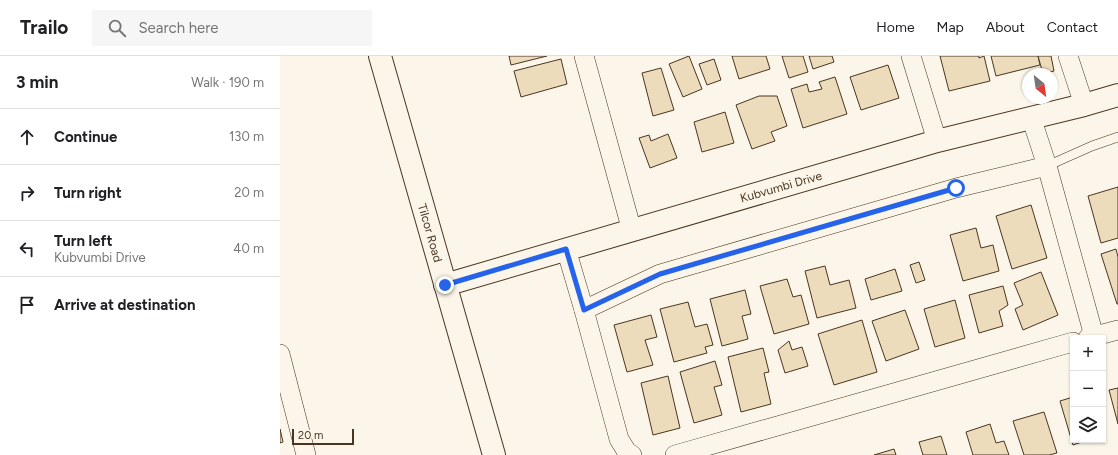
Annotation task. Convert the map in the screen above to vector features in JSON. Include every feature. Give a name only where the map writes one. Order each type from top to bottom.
[{"type":"street","name":"Tilcor Road","points":[[380,56],[494,455]]},
{"type":"street","points":[[584,56],[632,231]]},
{"type":"street","points":[[911,56],[937,141]]},
{"type":"street","points":[[1068,56],[1084,104]]},
{"type":"street","name":"Kubvumbi Drive","points":[[445,285],[937,141],[1118,94]]},
{"type":"street","points":[[1031,117],[1047,166],[1090,335]]},
{"type":"street","points":[[584,310],[660,274],[956,188],[1047,166]]},
{"type":"street","points":[[566,249],[619,439],[627,452],[632,455]]},
{"type":"street","points":[[1099,335],[1118,330]]},
{"type":"street","points":[[675,455],[1070,343]]},
{"type":"street","points":[[280,354],[306,455]]},
{"type":"lane","points":[[1047,166],[1092,146],[1118,137]]},
{"type":"building","points":[[509,56],[547,56],[511,65]]},
{"type":"building","points":[[689,56],[702,89],[683,97],[669,64]]},
{"type":"building","points":[[732,56],[766,56],[770,69],[739,79]]},
{"type":"building","points":[[782,56],[803,56],[808,72],[789,78]]},
{"type":"building","points":[[809,56],[832,56],[834,62],[813,69]]},
{"type":"building","points":[[940,56],[979,56],[979,58],[984,56],[990,81],[949,91]]},
{"type":"building","points":[[991,56],[1038,56],[1040,65],[1022,68],[1022,70],[996,76]]},
{"type":"building","points":[[1038,56],[1051,56],[1053,68],[1041,68]]},
{"type":"building","points":[[561,59],[567,84],[521,97],[514,71]]},
{"type":"building","points":[[714,59],[721,80],[707,85],[699,64]]},
{"type":"building","points":[[888,65],[899,98],[861,110],[850,77]]},
{"type":"building","points":[[661,68],[674,110],[653,116],[642,73]]},
{"type":"building","points":[[835,77],[847,114],[803,128],[791,89],[807,84],[809,92],[822,89],[819,82]]},
{"type":"building","points":[[759,96],[777,96],[787,126],[771,132],[775,141],[752,149],[736,105]]},
{"type":"building","points":[[725,112],[734,143],[702,152],[694,122]]},
{"type":"building","points":[[668,134],[677,158],[650,168],[639,138],[649,135],[651,141]]},
{"type":"building","points":[[1118,187],[1118,238],[1101,243],[1088,196]]},
{"type":"building","points":[[1031,205],[1047,258],[1012,269],[996,216]]},
{"type":"building","points":[[976,228],[981,248],[993,245],[999,271],[963,281],[950,235]]},
{"type":"building","points":[[1116,249],[1118,257],[1118,304],[1101,254]]},
{"type":"building","points":[[919,262],[925,280],[916,283],[910,265]]},
{"type":"building","points":[[825,266],[830,285],[849,280],[856,308],[817,318],[805,271]]},
{"type":"building","points":[[895,269],[902,291],[871,300],[865,279]]},
{"type":"building","points":[[1041,272],[1058,315],[1023,330],[1015,309],[1023,305],[1014,283]]},
{"type":"building","points":[[787,279],[793,297],[801,295],[809,324],[774,334],[760,286]]},
{"type":"building","points":[[1003,286],[1008,305],[999,311],[1003,326],[979,333],[969,295]]},
{"type":"building","points":[[745,290],[751,314],[742,316],[748,339],[722,346],[710,299]]},
{"type":"building","points":[[955,300],[965,338],[935,347],[924,309]]},
{"type":"building","points":[[688,302],[695,327],[707,324],[713,345],[705,347],[707,353],[674,362],[660,309]]},
{"type":"building","points":[[905,310],[919,349],[886,361],[872,321]]},
{"type":"building","points":[[651,315],[657,337],[645,340],[653,365],[627,372],[614,325]]},
{"type":"building","points":[[862,320],[877,372],[834,385],[818,334]]},
{"type":"building","points":[[789,341],[792,350],[802,347],[808,366],[785,373],[778,350]]},
{"type":"building","points":[[763,348],[769,372],[764,373],[771,404],[741,412],[728,357]]},
{"type":"building","points":[[715,361],[722,385],[714,387],[722,415],[694,423],[680,372]]},
{"type":"building","points":[[668,376],[680,428],[653,435],[641,383]]},
{"type":"building","points":[[1118,388],[1118,424],[1109,390]]},
{"type":"building","points":[[1070,398],[1070,435],[1060,401]]},
{"type":"building","points":[[1044,412],[1057,453],[1049,455],[1024,455],[1013,421]]},
{"type":"building","points":[[990,424],[996,443],[1004,441],[1009,455],[973,455],[966,432]]},
{"type":"building","points":[[280,429],[283,442],[280,443]]},
{"type":"building","points":[[941,436],[947,455],[923,455],[919,442]]},
{"type":"building","points":[[894,449],[896,455],[874,455]]},
{"type":"route","points":[[445,285],[566,249],[584,310],[660,274],[956,188]]}]
